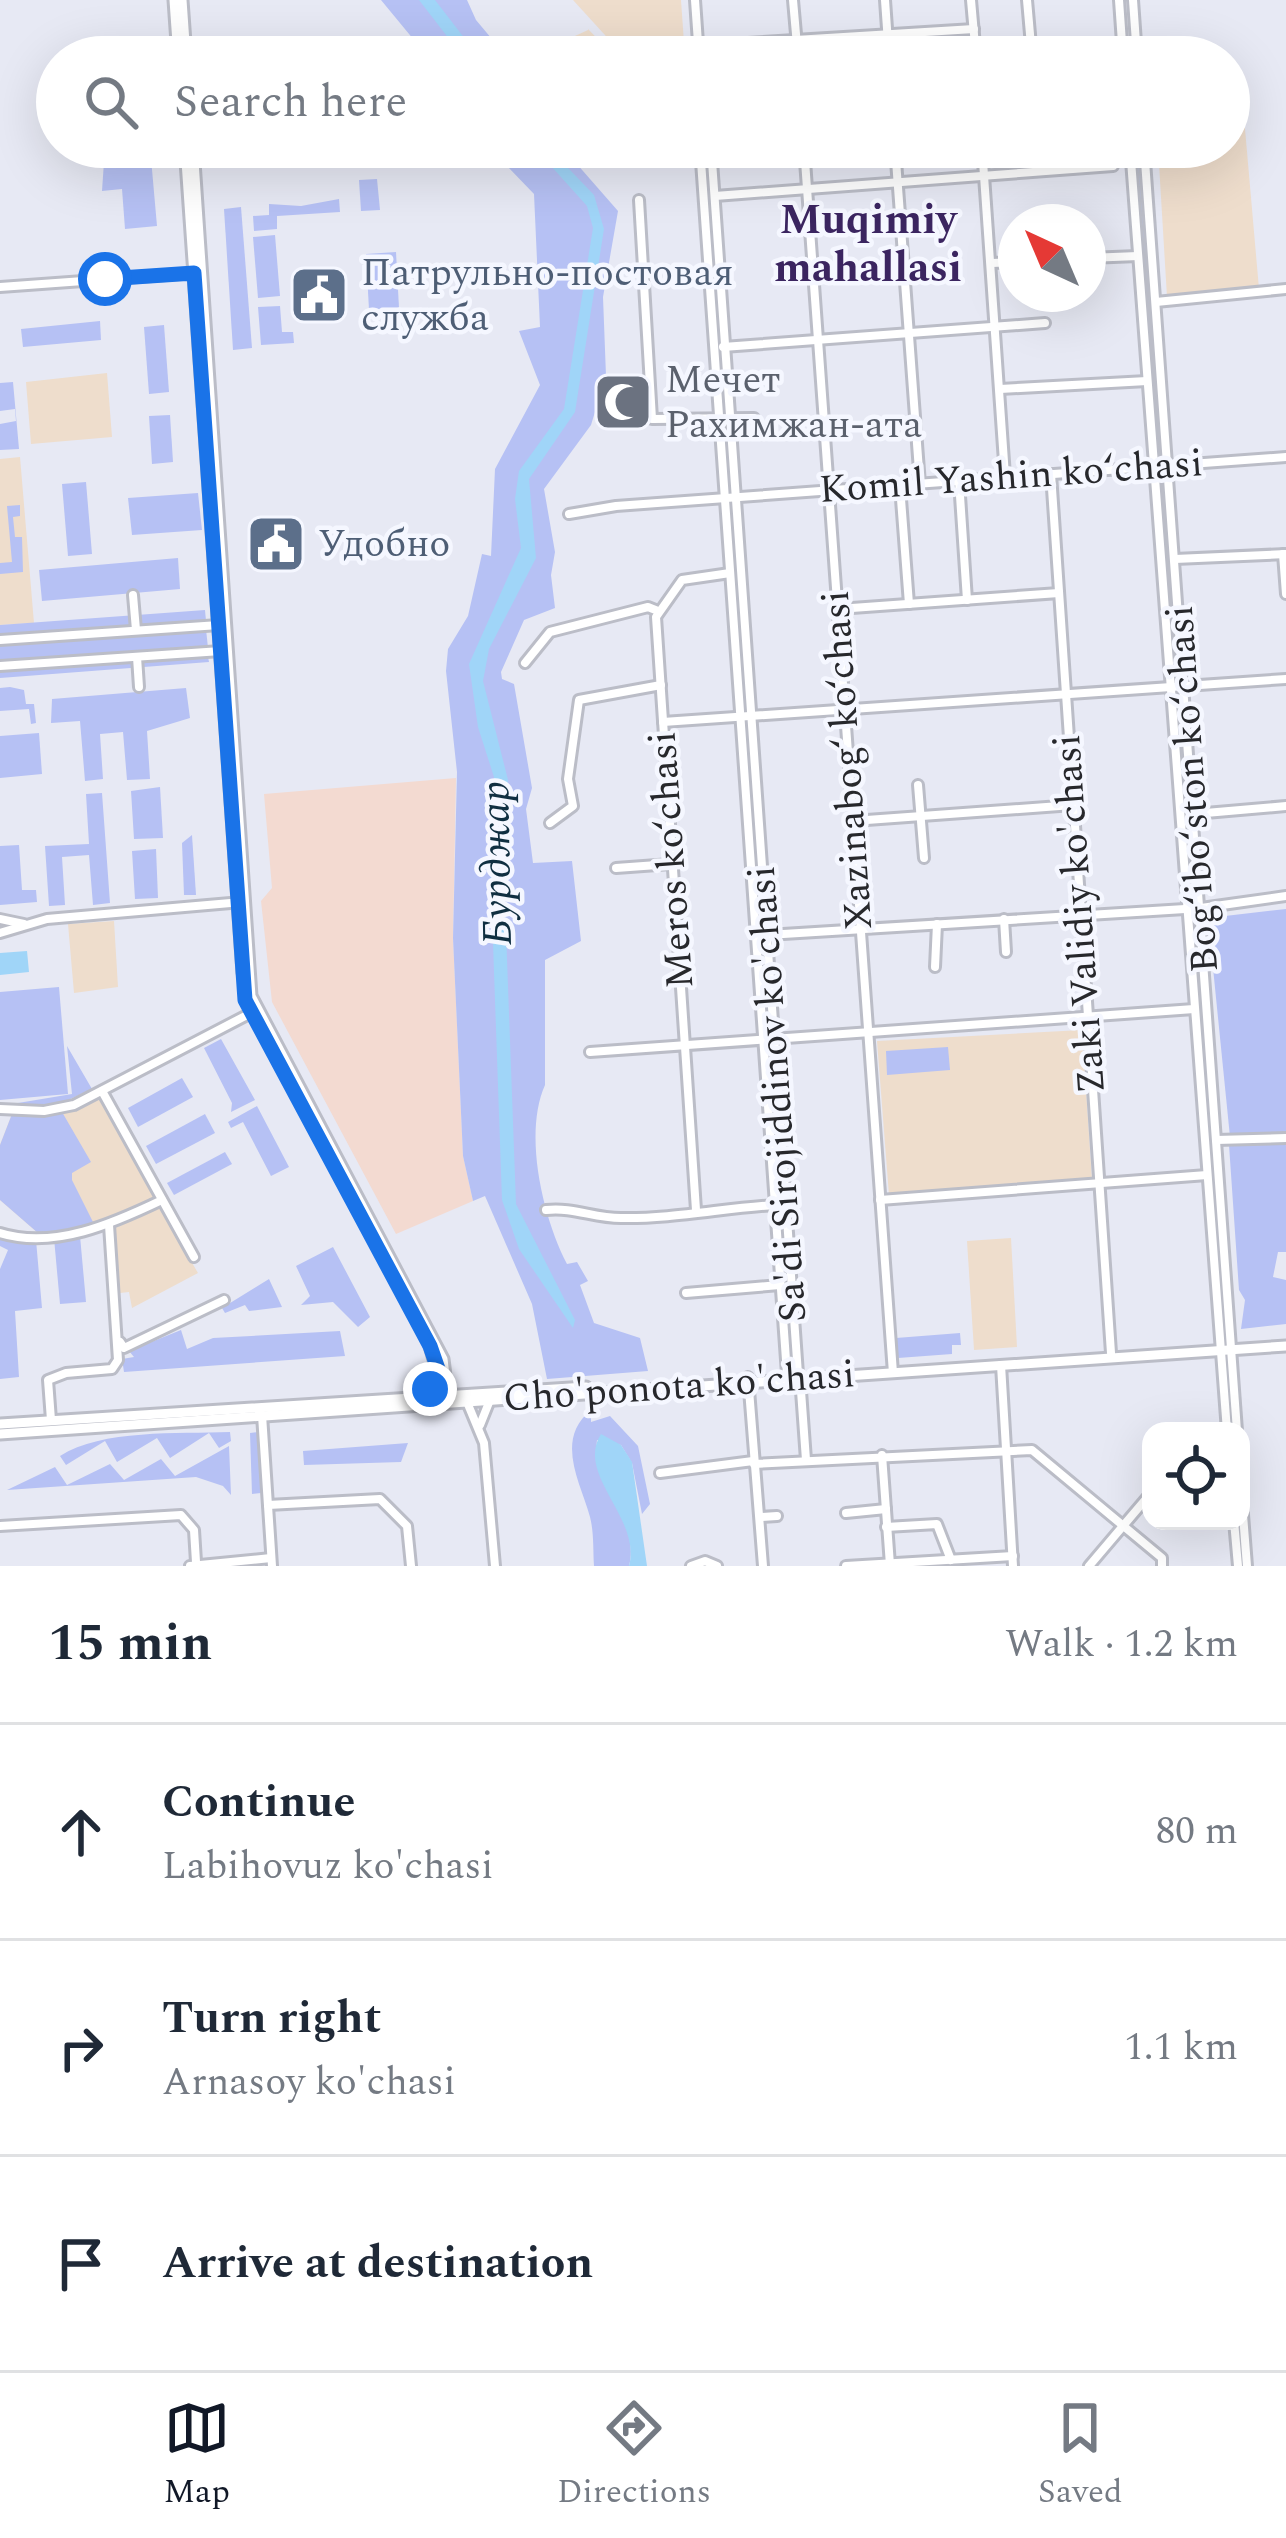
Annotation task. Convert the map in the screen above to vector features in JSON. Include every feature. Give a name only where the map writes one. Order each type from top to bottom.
[{"type":"main road","points":[[178,0],[181,36]]},
{"type":"main road","points":[[190,168],[245,998],[439,1351],[447,1377],[438,1394],[425,1399]]},
{"type":"main road","points":[[330,1153],[438,1365],[464,1398]]},
{"type":"main road","name":"Cho'ponota ko'chasi","points":[[0,1424],[52,1425],[1286,1344]]},
{"type":"main road","name":"Cho'ponota ko'chasi","points":[[1001,1363],[1226,1348]]},
{"type":"main road","points":[[425,1399],[436,1381],[438,1365]]},
{"type":"main road","name":"Cho'ponota ko'chasi","points":[[438,1394],[490,1400],[580,1391]]},
{"type":"main road","name":"Cho'ponota ko'chasi","points":[[0,1434],[52,1425]]},
{"type":"street","points":[[695,0],[697,36]]},
{"type":"street","points":[[793,0],[797,36]]},
{"type":"street","points":[[885,0],[888,35]]},
{"type":"street","points":[[971,0],[975,36]]},
{"type":"street","points":[[1027,0],[1030,36]]},
{"type":"street","points":[[1119,0],[1122,36]]},
{"type":"street","points":[[1133,0],[1136,36]]},
{"type":"street","points":[[873,36],[974,28]]},
{"type":"street","name":"Sa'di Sirojiddinov ko'chasi","points":[[701,168],[763,1039],[806,1460]]},
{"type":"street","name":"Sa'di Sirojiddinov ko'chasi","points":[[713,168],[774,1038],[780,1205]]},
{"type":"street","name":"Xazinabog‘ ko‘chasi","points":[[806,168],[892,1370]]},
{"type":"street","points":[[897,168],[920,484]]},
{"type":"street","points":[[983,168],[1005,476]]},
{"type":"street","points":[[715,196],[1090,168]]},
{"type":"street","name":"Bogʻiboʻston koʻchasi","points":[[1131,168],[1204,1141],[1236,1422]]},
{"type":"street","name":"Bogʻiboʻston koʻchasi","points":[[1146,168],[1219,1140],[1227,1422]]},
{"type":"street","points":[[639,200],[652,419],[754,418]]},
{"type":"street","points":[[1106,255],[1151,244]]},
{"type":"street","points":[[992,263],[998,263]]},
{"type":"street","points":[[0,287],[198,273]]},
{"type":"street","points":[[1156,302],[1286,290]]},
{"type":"street","points":[[714,347],[1045,323]]},
{"type":"street","points":[[1000,389],[1147,381]]},
{"type":"street","name":"Komil Yashin koʻchasi","points":[[569,514],[1286,457]]},
{"type":"street","name":"Zaki Validiy ko'chasi","points":[[1051,474],[1111,1353]]},
{"type":"street","points":[[959,481],[967,599]]},
{"type":"street","points":[[900,486],[909,604]]},
{"type":"street","points":[[1175,559],[1284,554],[1286,594]]},
{"type":"street","points":[[525,663],[550,632],[648,607],[658,611],[688,577],[741,572]]},
{"type":"street","points":[[838,609],[1059,592]]},
{"type":"street","points":[[133,596],[136,631]]},
{"type":"street","name":"Meros ko‘chasi","points":[[658,611],[697,1210]]},
{"type":"street","points":[[0,640],[222,624]]},
{"type":"street","points":[[0,666],[224,651]]},
{"type":"street","points":[[137,657],[139,686]]},
{"type":"street","points":[[663,722],[1286,679]]},
{"type":"street","points":[[550,823],[573,806],[568,778],[579,700],[661,685]]},
{"type":"street","points":[[918,785],[924,858]]},
{"type":"street","points":[[853,821],[1073,805]]},
{"type":"street","points":[[1194,814],[1286,806]]},
{"type":"street","points":[[616,868],[671,863]]},
{"type":"street","points":[[767,935],[1202,908],[1286,896]]},
{"type":"street","points":[[25,925],[4,919],[5,932],[25,925],[242,902]]},
{"type":"street","points":[[1004,919],[1006,952]]},
{"type":"street","points":[[935,967],[937,925]]},
{"type":"street","points":[[590,1052],[1194,1010]]},
{"type":"street","points":[[0,1109],[50,1111],[102,1090],[254,1011]]},
{"type":"street","points":[[102,1090],[194,1257]]},
{"type":"street","points":[[1204,1141],[1286,1138]]},
{"type":"street","points":[[880,1200],[1207,1175]]},
{"type":"street","points":[[0,1232],[36,1237],[109,1225],[162,1201]]},
{"type":"street","points":[[546,1210],[571,1208],[597,1217],[626,1219],[780,1205]]},
{"type":"street","points":[[52,1425],[49,1380],[112,1369],[121,1346],[109,1225]]},
{"type":"street","points":[[686,1293],[786,1285]]},
{"type":"street","points":[[121,1346],[224,1300]]},
{"type":"street","points":[[846,1566],[1013,1561],[1001,1363]]},
{"type":"street","points":[[748,1380],[763,1566]]},
{"type":"street","points":[[464,1398],[480,1425],[495,1566]]},
{"type":"street","points":[[480,1425],[490,1400]]},
{"type":"street","points":[[0,1526],[181,1515],[194,1530],[193,1564],[272,1562],[261,1410]]},
{"type":"street","points":[[660,1473],[753,1462],[1006,1447],[1032,1450],[1162,1558],[1162,1566]]},
{"type":"street","points":[[882,1455],[890,1564]]},
{"type":"street","points":[[268,1505],[380,1499],[407,1526],[411,1566]]},
{"type":"street","points":[[1089,1566],[1142,1504]]},
{"type":"street","points":[[847,1513],[886,1509]]},
{"type":"street","points":[[760,1517],[777,1516]]},
{"type":"street","points":[[886,1527],[937,1524],[951,1560]]},
{"type":"street","points":[[1236,1530],[1242,1566]]},
{"type":"street","points":[[1242,1530],[1242,1566]]},
{"type":"street","points":[[691,1566],[705,1561],[717,1566]]},
{"type":"shaded area","points":[[381,0],[467,0],[489,36],[411,36]]},
{"type":"shaded area","points":[[573,0],[681,0],[684,36],[606,36]]},
{"type":"shaded area","points":[[104,168],[152,168],[157,226],[125,229],[122,189],[102,191]]},
{"type":"shaded area","points":[[509,168],[580,168],[618,211],[603,297],[606,376],[591,425],[544,489],[555,552],[551,575],[555,608],[524,620],[501,672],[502,679],[514,684],[532,788],[526,809],[533,863],[572,861],[581,941],[545,960],[545,1085],[536,1151],[550,1224],[567,1264],[577,1262],[588,1281],[580,1285],[594,1323],[640,1338],[648,1371],[547,1379],[532,1304],[485,1196],[473,1201],[463,1156],[453,938],[457,772],[446,671],[448,649],[468,616],[482,554],[491,556],[495,469],[540,385],[519,331],[540,327],[534,194]]},
{"type":"shaded area","points":[[1136,168],[1141,168],[1161,459],[1157,458]]},
{"type":"shaded area","points":[[1159,168],[1248,168],[1259,289],[1167,297]]},
{"type":"shaded area","points":[[377,179],[380,210],[361,211],[359,180]]},
{"type":"shaded area","points":[[339,199],[340,212],[277,216],[277,229],[254,231],[253,216],[269,215],[269,204],[301,206]]},
{"type":"shaded area","points":[[241,207],[252,348],[233,350],[224,209]]},
{"type":"shaded area","points":[[275,235],[280,296],[258,298],[253,237]]},
{"type":"shaded area","points":[[396,252],[399,308],[369,310],[366,254]]},
{"type":"shaded area","points":[[280,306],[282,332],[293,332],[294,343],[261,345],[258,307]]},
{"type":"shaded area","points":[[100,321],[101,340],[23,347],[21,329]]},
{"type":"shaded area","points":[[164,325],[169,392],[149,394],[144,327]]},
{"type":"shaded area","points":[[107,373],[112,437],[31,444],[26,382]]},
{"type":"shaded area","points":[[13,382],[19,449],[0,450],[0,424],[16,421],[15,409],[0,411],[0,383]]},
{"type":"shaded area","points":[[170,415],[173,462],[152,464],[149,416]]},
{"type":"shaded area","points":[[20,457],[34,623],[0,625],[0,459]]},
{"type":"shaded area","points":[[1162,475],[1180,676],[1177,678],[1174,677]]},
{"type":"shaded area","points":[[86,482],[92,554],[68,556],[62,484]]},
{"type":"shaded area","points":[[198,493],[202,530],[132,535],[128,498]]},
{"type":"shaded area","points":[[20,505],[20,516],[13,517],[15,537],[22,537],[23,572],[0,574],[0,563],[12,562],[7,506]]},
{"type":"shaded area","points":[[178,558],[180,589],[42,601],[39,570]]},
{"type":"shaded area","points":[[205,610],[206,621],[0,635],[0,625]]},
{"type":"shaded area","points":[[206,629],[208,648],[0,662],[0,644]]},
{"type":"shaded area","points":[[208,657],[209,662],[0,678],[0,671]]},
{"type":"shaded area","points":[[0,688],[24,690],[26,704],[34,704],[36,723],[31,724],[29,709],[0,711]]},
{"type":"shaded area","points":[[186,688],[190,718],[147,731],[150,779],[127,780],[123,732],[100,734],[103,779],[85,781],[80,721],[51,723],[52,699]]},
{"type":"shaded area","points":[[1177,692],[1181,695],[1193,901],[1190,899]]},
{"type":"shaded area","points":[[744,728],[770,1031],[766,1032]]},
{"type":"shaded area","points":[[39,733],[42,774],[0,778],[0,736]]},
{"type":"shaded area","points":[[456,778],[453,938],[463,1156],[473,1201],[396,1234],[272,1002],[261,901],[272,888],[264,794]]},
{"type":"shaded area","points":[[160,787],[163,838],[134,839],[131,791]]},
{"type":"shaded area","points":[[102,793],[110,903],[93,905],[89,855],[62,857],[65,905],[49,906],[45,846],[89,844],[86,794]]},
{"type":"shaded area","points":[[192,835],[196,895],[184,895],[182,843]]},
{"type":"shaded area","points":[[19,845],[22,890],[36,890],[37,902],[0,905],[0,846]]},
{"type":"shaded area","points":[[156,849],[158,898],[135,899],[132,851]]},
{"type":"shaded area","points":[[1286,909],[1286,1134],[1230,1137],[1208,918]]},
{"type":"shaded area","points":[[1194,919],[1215,1130],[1211,1135],[1191,922]]},
{"type":"shaded area","points":[[114,921],[118,987],[74,993],[68,924]]},
{"type":"shaded area","points":[[59,987],[68,1094],[0,1100],[0,992]]},
{"type":"shaded area","points":[[1082,1030],[1092,1180],[889,1195],[877,1041]]},
{"type":"shaded area","points":[[221,1039],[255,1100],[231,1112],[232,1103],[204,1048]]},
{"type":"shaded area","points":[[67,1046],[92,1089],[51,1108],[0,1106],[72,1094]]},
{"type":"shaded area","points":[[948,1047],[950,1070],[887,1075],[886,1051]]},
{"type":"shaded area","points":[[182,1078],[193,1097],[138,1127],[128,1108]]},
{"type":"shaded area","points":[[102,1095],[157,1197],[101,1224],[38,1233],[0,1200],[0,1145],[12,1114],[62,1112]]},
{"type":"shaded area","points":[[257,1106],[289,1167],[271,1176],[243,1122],[231,1128],[228,1122]]},
{"type":"shaded area","points":[[62,1112],[91,1162],[72,1173],[72,1180],[95,1226],[38,1233],[0,1200],[0,1145],[12,1114]]},
{"type":"shaded area","points":[[205,1114],[215,1133],[156,1164],[146,1146]]},
{"type":"shaded area","points":[[1286,1143],[1286,1252],[1278,1252],[1273,1277],[1286,1280],[1286,1324],[1241,1329],[1245,1300],[1239,1290],[1229,1145]]},
{"type":"shaded area","points":[[225,1152],[232,1164],[174,1195],[167,1183]]},
{"type":"shaded area","points":[[159,1206],[198,1273],[132,1308],[129,1292],[120,1293],[113,1229]]},
{"type":"shaded area","points":[[0,1236],[15,1243],[36,1240],[42,1308],[15,1311],[19,1377],[0,1379],[0,1269],[8,1250],[0,1246]]},
{"type":"shaded area","points":[[80,1236],[86,1302],[60,1304],[54,1238]]},
{"type":"shaded area","points":[[1011,1238],[1017,1347],[974,1350],[967,1241]]},
{"type":"shaded area","points":[[333,1247],[370,1317],[358,1327],[333,1302],[301,1305],[310,1296],[296,1266]]},
{"type":"shaded area","points":[[269,1279],[282,1307],[249,1311],[245,1305],[225,1313],[222,1308]]},
{"type":"shaded area","points":[[181,1330],[187,1349],[213,1338],[340,1331],[345,1356],[124,1372],[122,1359],[134,1357],[129,1351]]},
{"type":"shaded area","points":[[960,1333],[961,1345],[952,1345],[952,1354],[898,1358],[896,1338]]},
{"type":"shaded area","points":[[591,1410],[591,1422],[610,1416],[638,1446],[650,1504],[642,1514],[632,1463],[621,1445],[597,1440],[601,1473],[628,1533],[629,1566],[594,1566],[591,1523],[572,1448],[580,1422]]},
{"type":"shaded area","points":[[230,1432],[231,1441],[219,1448],[209,1433],[170,1458],[157,1438],[117,1462],[105,1441],[66,1465],[60,1456],[77,1447],[119,1437]]},
{"type":"shaded area","points":[[259,1432],[261,1493],[252,1494],[250,1433]]},
{"type":"shaded area","points":[[408,1443],[401,1462],[304,1465],[303,1451]]},
{"type":"shaded area","points":[[229,1446],[231,1495],[223,1486],[196,1477],[7,1490],[55,1467],[67,1485],[110,1464],[124,1480],[161,1459],[175,1476]]},
{"type":"water","points":[[419,0],[435,0],[463,36],[447,36]]},
{"type":"water","name":"Бурджар","points":[[553,168],[568,168],[594,195],[604,229],[575,412],[529,479],[536,558],[489,649],[483,681],[508,780],[503,850],[516,1204],[575,1320],[573,1328],[519,1249],[502,1200],[489,828],[494,777],[478,727],[469,664],[521,548],[515,499],[519,471],[564,409],[593,228],[587,206]]},
{"type":"water","points":[[27,951],[29,972],[0,975],[0,953]]},
{"type":"water","points":[[601,1434],[621,1445],[632,1462],[647,1566],[629,1566],[626,1531],[596,1465]]},
{"type":"place","name":"Патрульно-постовая служба","points":[[319,295]]},
{"type":"place","name":"Мечет Рахимжан-ата","points":[[623,402]]},
{"type":"place","name":"Удобно","points":[[276,544]]},
{"type":"district","name":"Muqimiy mahallasi","points":[[868,244]]},
{"type":"route","points":[[105,279],[194,273],[245,1000],[430,1346],[438,1365],[430,1389]]}]
